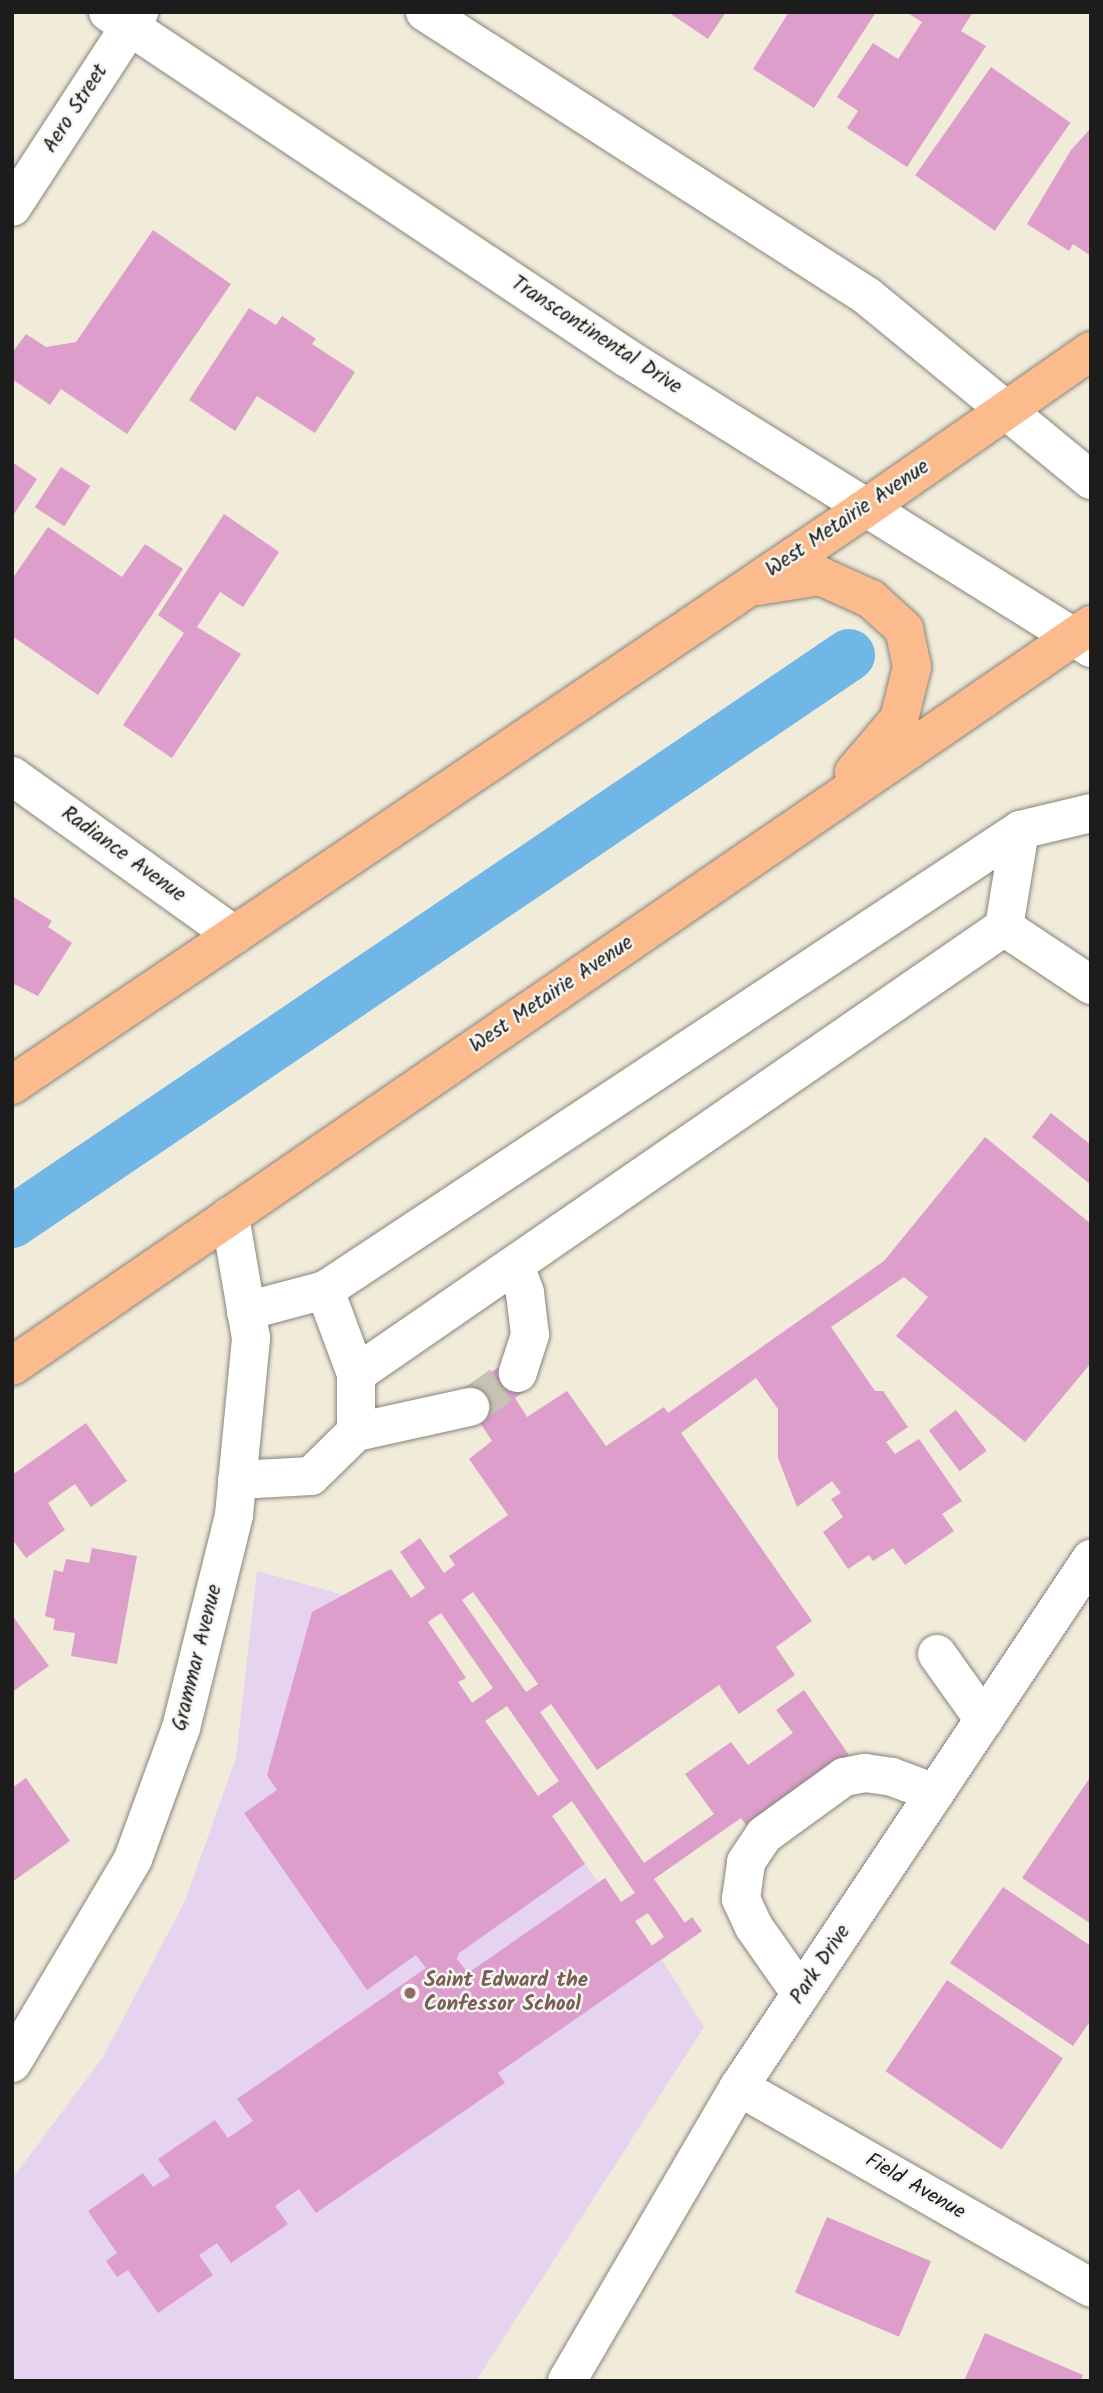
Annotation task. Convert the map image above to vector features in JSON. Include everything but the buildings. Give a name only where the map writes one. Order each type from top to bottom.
[{"type":"main road","name":"West Metairie Avenue","points":[[12,1085],[863,510],[1091,351]]},
{"type":"main road","points":[[744,589],[820,576],[871,599],[904,629],[912,667],[899,719],[821,811]]},
{"type":"main road","name":"West Metairie Avenue","points":[[12,1366],[821,811],[1085,637]]},
{"type":"street","points":[[425,12],[867,296],[1003,412],[1091,480]]},
{"type":"street","name":"Aero Street","points":[[12,206],[126,17]]},
{"type":"street","name":"Transcontinental Drive","points":[[126,17],[863,510],[1085,637]]},
{"type":"street","name":"Radiance Avenue","points":[[12,776],[234,935]]},
{"type":"street","points":[[246,1311],[325,1290],[1020,830],[1091,813]]},
{"type":"street","points":[[356,1374],[1004,927],[1020,830]]},
{"type":"street","points":[[1004,927],[1091,985]]},
{"type":"street","name":"Grammar Avenue","points":[[12,2063],[133,1859],[181,1728],[234,1515],[251,1338],[230,1216]]},
{"type":"street","points":[[514,1265],[525,1293],[530,1335],[518,1373]]},
{"type":"street","points":[[325,1290],[356,1374],[356,1432]]},
{"type":"street","points":[[237,1480],[311,1476],[356,1432],[470,1407]]},
{"type":"street","name":"Park Drive","points":[[567,2381],[739,2087],[1091,1559]]},
{"type":"street","points":[[936,1654],[984,1720]]},
{"type":"street","points":[[801,1994],[754,1927],[741,1899],[746,1862],[764,1835],[844,1777],[865,1773],[892,1777],[935,1793]]},
{"type":"street","name":"Field Avenue","points":[[739,2087],[1091,2287]]},
{"type":"shaded area","name":"Saint Edward the Confessor School","points":[[391,1569],[466,1678],[458,1682],[598,1882],[605,1878],[621,1902],[635,1893],[653,1909],[635,1922],[652,1945],[692,1917],[702,1931],[662,1960],[704,2027],[476,2381],[12,2381],[12,2179],[103,2057],[185,1901],[236,1758],[257,1571],[344,1595]]},
{"type":"waterway","points":[[12,1222],[849,655]]},
{"type":"tunnel","points":[[470,1407],[518,1373]]},
{"type":"place","name":"Saint Edward the Confessor School","points":[[410,1993]]}]
